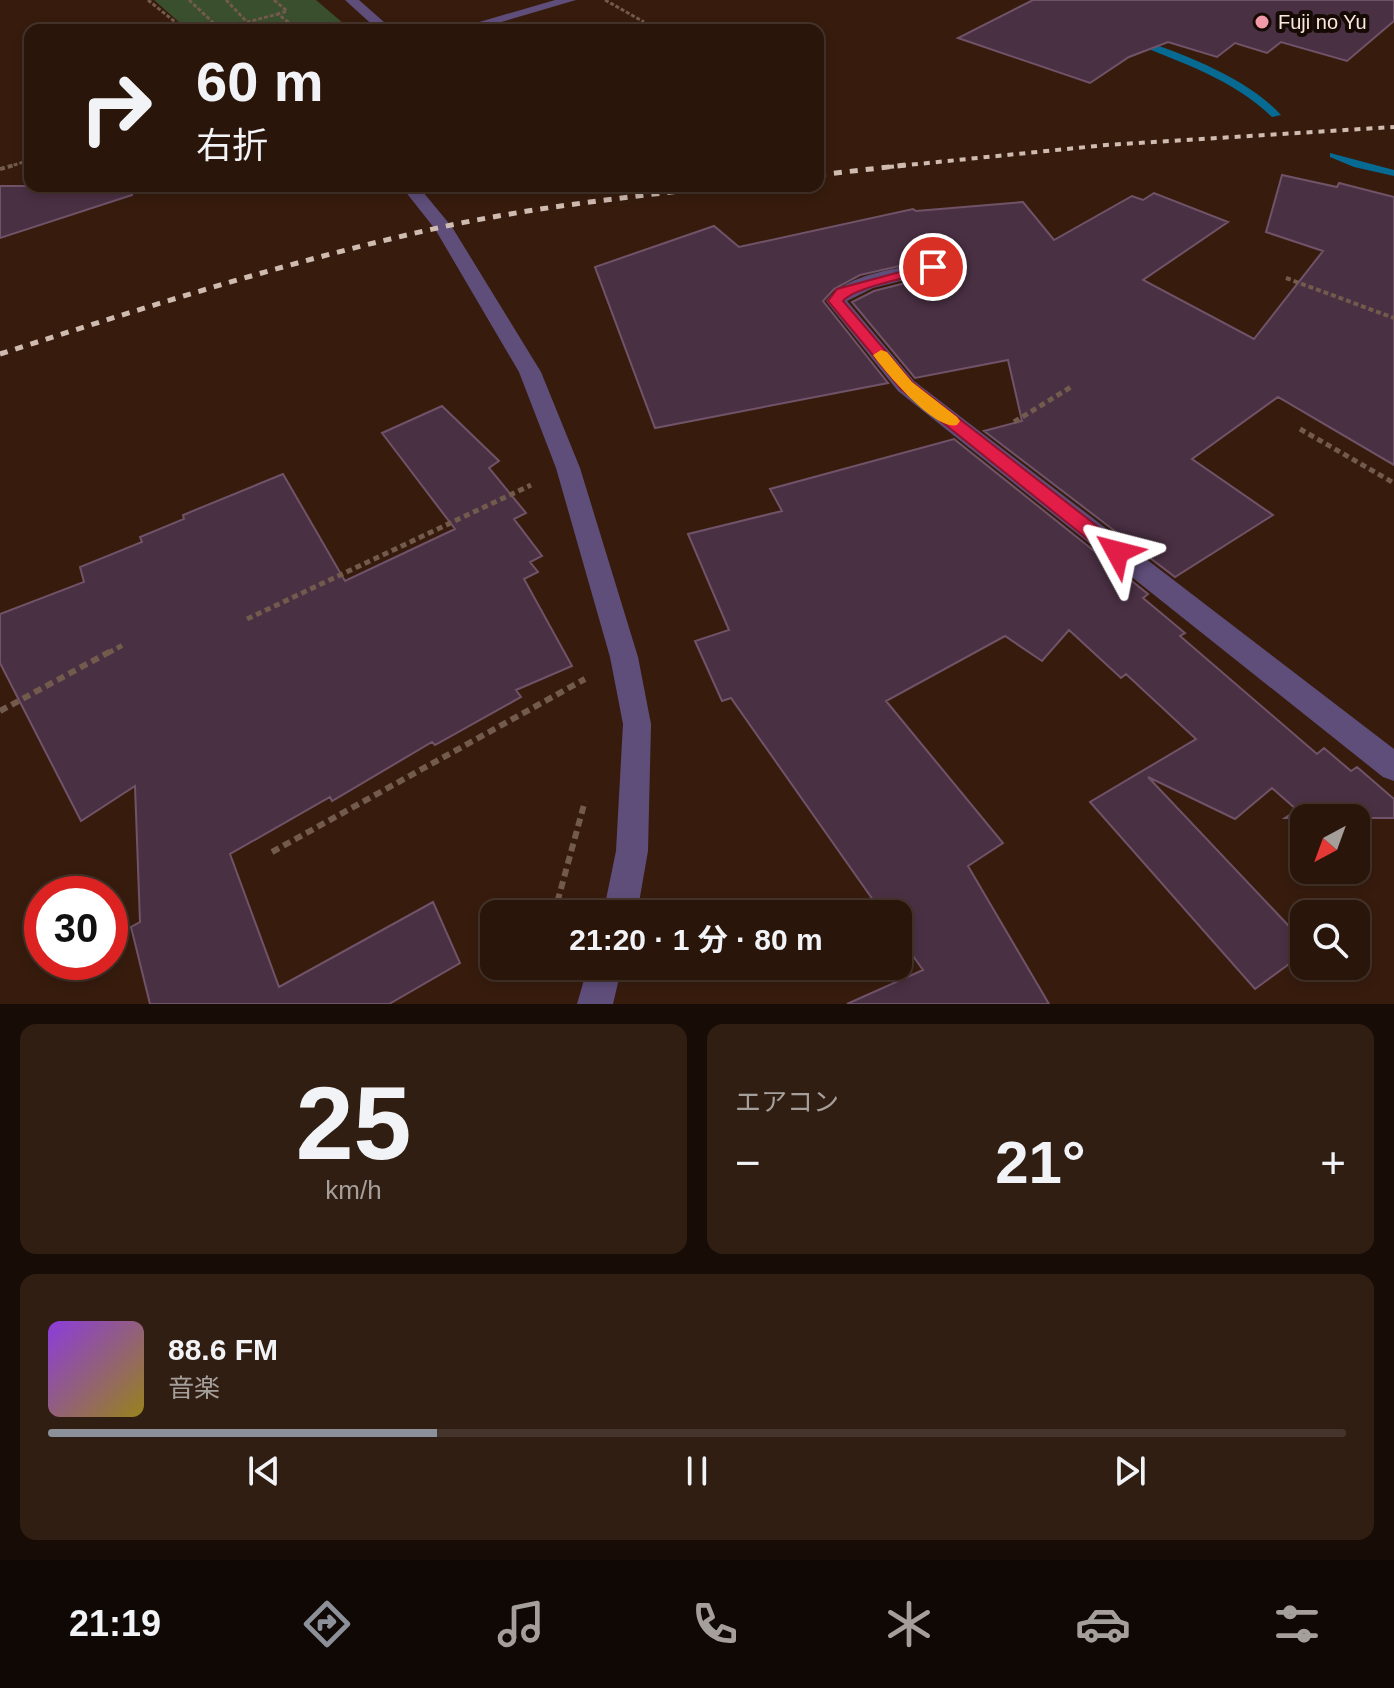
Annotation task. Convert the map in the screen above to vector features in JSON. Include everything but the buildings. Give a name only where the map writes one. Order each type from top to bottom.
[{"type":"street","points":[[351,0],[379,24]]},
{"type":"street","points":[[481,24],[570,0]]},
{"type":"street","points":[[414,192],[443,227],[530,372],[568,468],[624,657],[637,724],[632,851],[623,900]]},
{"type":"street","points":[[933,267],[855,288],[842,293],[836,301],[906,386],[1394,767]]},
{"type":"street","points":[[595,1004],[601,980]]},
{"type":"path","points":[[148,0],[178,24]]},
{"type":"path","points":[[189,0],[215,24]]},
{"type":"path","points":[[226,0],[247,22],[287,11],[274,0]]},
{"type":"path","points":[[604,0],[644,22]]},
{"type":"path","points":[[278,14],[291,24]]},
{"type":"path","points":[[0,169],[24,162]]},
{"type":"path","points":[[1286,278],[1394,318]]},
{"type":"path","points":[[978,443],[1071,387]]},
{"type":"path","points":[[1300,429],[1394,483]]},
{"type":"path","points":[[247,619],[568,468]]},
{"type":"path","points":[[0,711],[123,645]]},
{"type":"path","points":[[272,852],[591,676],[593,690]]},
{"type":"path","points":[[558,900],[587,791]]},
{"type":"green space","points":[[154,0],[316,0],[344,24],[181,24]]},
{"type":"waterway","points":[[1136,41],[1230,82],[1276,115]]},
{"type":"waterway","points":[[1334,155],[1358,165],[1394,173]]},
{"type":"railway","points":[[892,167],[1106,145],[1394,127]]},
{"type":"railway","points":[[892,167],[906,165]]},
{"type":"railway","points":[[824,174],[892,167]]},
{"type":"railway","points":[[0,354],[220,285],[386,240],[512,214],[673,192]]},
{"type":"slow traffic","points":[[881,355],[906,386],[951,421]]},
{"type":"place","name":"Fuji no Yu","points":[[1262,22]]},
{"type":"route","points":[[933,267],[855,288],[842,293],[836,301],[906,386],[1117,552]]}]
